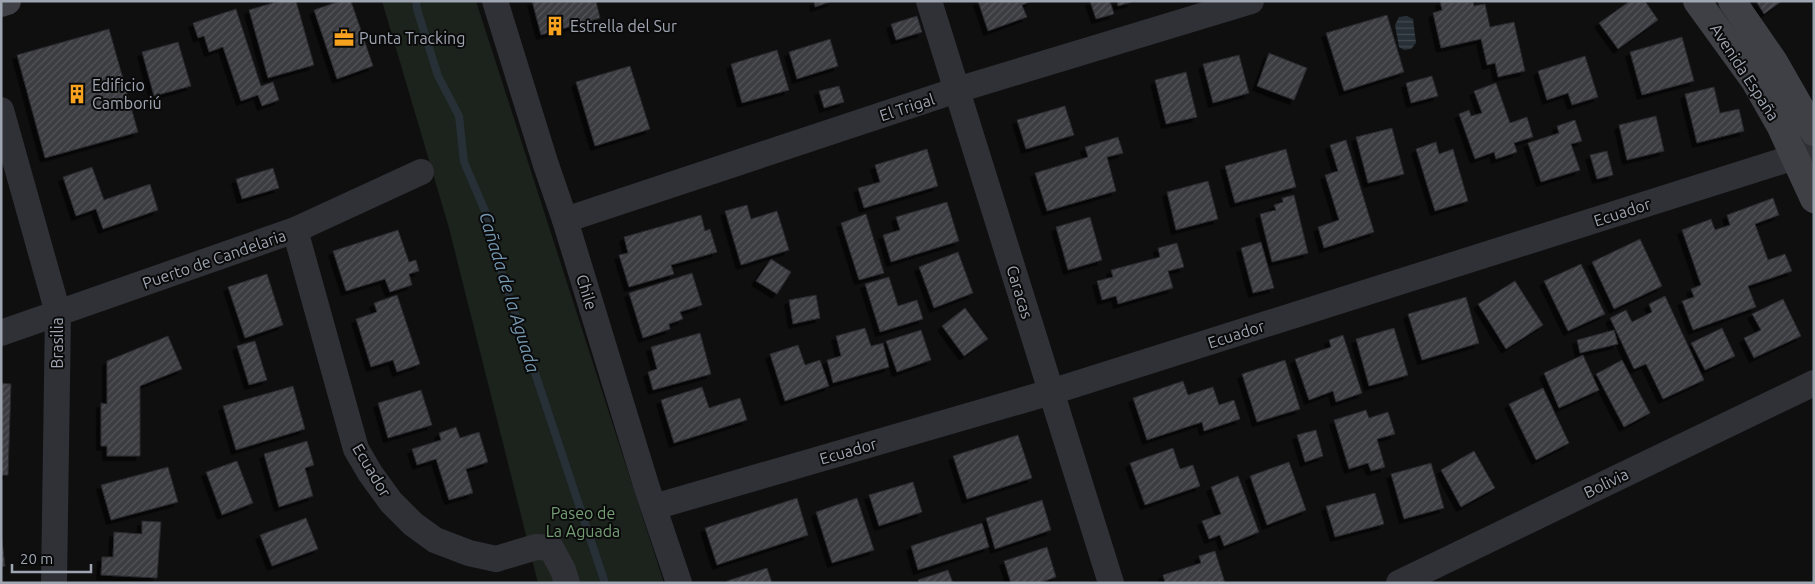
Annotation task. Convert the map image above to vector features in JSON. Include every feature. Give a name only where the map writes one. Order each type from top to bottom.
[{"type":"main road","points":[[1,3],[7,1]]},
{"type":"main road","name":"Avenida España","points":[[1697,1],[1755,81],[1803,121]]},
{"type":"main road","name":"Avenida España","points":[[1732,1],[1774,62],[1803,121],[1804,154],[1814,199]]},
{"type":"street","name":"Chile","points":[[495,1],[565,220],[647,488],[679,583]]},
{"type":"street","name":"Caracas","points":[[929,1],[1111,583]]},
{"type":"street","name":"El Trigal","points":[[565,220],[957,90],[1251,1]]},
{"type":"street","name":"Brasilia","points":[[1,110],[58,313],[54,583]]},
{"type":"street","name":"Ecuador","points":[[654,507],[1051,392],[1804,154]]},
{"type":"street","name":"Puerto de Candelaria","points":[[1,333],[295,230],[422,172]]},
{"type":"street","name":"Ecuador","points":[[295,230],[356,449],[370,473],[391,502],[414,524],[435,540],[469,554],[496,559],[536,546],[551,548],[563,570],[567,583]]},
{"type":"street","name":"Bolivia","points":[[1399,583],[1814,383]]},
{"type":"green space","name":"Paseo de La Aguada","points":[[382,1],[476,1],[664,583],[538,583],[449,228]]},
{"type":"shaded area","points":[[1407,16],[1413,19],[1416,43],[1411,49],[1404,50],[1399,47],[1395,25],[1399,17]]},
{"type":"building","points":[[279,1],[296,1],[314,65],[268,78],[249,10]]},
{"type":"building","name":"Punta Tracking","points":[[340,1],[351,1],[373,66],[337,79],[314,10]]},
{"type":"building","name":"Estrella del Sur","points":[[532,1],[596,1],[600,18],[541,35]]},
{"type":"building","points":[[814,1],[833,1],[815,7]]},
{"type":"building","points":[[978,1],[1032,1],[1022,5],[1027,17],[988,31]]},
{"type":"building","points":[[1090,1],[1110,1],[1114,14],[1096,19]]},
{"type":"building","points":[[1117,1],[1131,1],[1132,2],[1118,6]]},
{"type":"building","points":[[1440,1],[1473,1],[1474,6],[1485,4],[1490,27],[1514,22],[1525,71],[1498,77],[1495,63],[1487,65],[1481,39],[1441,48],[1433,13],[1442,10]]},
{"type":"building","points":[[1630,1],[1645,1],[1658,20],[1618,49],[1599,23]]},
{"type":"building","points":[[1756,1],[1782,1],[1764,14]]},
{"type":"building","points":[[236,9],[261,86],[273,82],[279,100],[262,106],[258,95],[241,101],[223,47],[209,52],[204,36],[198,38],[193,23]]},
{"type":"building","points":[[1387,15],[1404,72],[1344,91],[1326,33]]},
{"type":"building","points":[[917,16],[922,32],[896,40],[891,24]]},
{"type":"building","name":"Edificio Camboriú","points":[[109,29],[138,132],[45,158],[17,55]]},
{"type":"building","points":[[1682,37],[1694,81],[1642,95],[1630,52]]},
{"type":"building","points":[[830,39],[838,66],[797,79],[789,52]]},
{"type":"building","points":[[178,42],[191,86],[154,96],[142,52]]},
{"type":"building","points":[[777,50],[789,90],[742,103],[731,64]]},
{"type":"building","points":[[1269,53],[1307,68],[1294,100],[1257,86]]},
{"type":"building","points":[[1239,55],[1249,93],[1213,103],[1203,64]]},
{"type":"building","points":[[1585,56],[1598,97],[1572,105],[1568,93],[1547,100],[1538,71]]},
{"type":"building","points":[[630,66],[650,129],[595,146],[576,82]]},
{"type":"building","points":[[1186,72],[1197,117],[1166,124],[1155,80]]},
{"type":"building","points":[[1432,76],[1438,96],[1411,103],[1406,83]]},
{"type":"building","points":[[1496,83],[1510,123],[1527,117],[1533,137],[1514,143],[1517,152],[1496,159],[1494,152],[1475,159],[1459,114],[1469,110],[1471,116],[1482,113],[1474,91]]},
{"type":"building","points":[[839,86],[844,102],[824,108],[819,91]]},
{"type":"building","points":[[1714,87],[1720,113],[1739,109],[1744,131],[1697,143],[1685,94]]},
{"type":"building","points":[[1065,106],[1074,135],[1026,149],[1017,120]]},
{"type":"building","points":[[1656,116],[1664,151],[1627,160],[1619,125]]},
{"type":"building","points":[[1575,120],[1582,141],[1571,144],[1580,170],[1541,182],[1528,143],[1559,133],[1557,126]]},
{"type":"building","points":[[1392,128],[1404,174],[1368,183],[1356,137]]},
{"type":"building","points":[[1118,137],[1123,153],[1107,157],[1116,191],[1047,211],[1035,173],[1088,157],[1085,147]]},
{"type":"building","points":[[1346,140],[1374,232],[1324,248],[1318,227],[1339,220],[1325,175],[1338,171],[1330,145]]},
{"type":"building","points":[[1436,142],[1439,154],[1453,149],[1468,201],[1435,211],[1416,149]]},
{"type":"building","points":[[927,149],[938,186],[864,208],[858,188],[880,182],[875,165]]},
{"type":"building","points":[[1286,149],[1296,187],[1235,203],[1225,166]]},
{"type":"building","points":[[1607,151],[1613,175],[1597,179],[1590,155]]},
{"type":"building","points":[[92,167],[104,200],[150,184],[158,210],[103,229],[96,209],[76,216],[63,177]]},
{"type":"building","points":[[273,168],[279,188],[242,199],[236,179]]},
{"type":"building","points":[[1208,181],[1218,219],[1176,230],[1167,192]]},
{"type":"building","points":[[1294,195],[1308,253],[1272,262],[1260,214],[1276,210],[1274,205],[1283,202],[1282,198]]},
{"type":"building","points":[[1773,198],[1779,215],[1755,224],[1768,260],[1785,254],[1792,271],[1748,286],[1756,307],[1693,330],[1682,301],[1694,297],[1691,289],[1701,285],[1682,230],[1711,219],[1715,230],[1730,225],[1727,215]]},
{"type":"building","points":[[947,202],[959,241],[891,262],[883,235],[900,230],[896,217]]},
{"type":"building","points":[[747,205],[751,219],[777,211],[789,250],[741,265],[725,211]]},
{"type":"building","points":[[866,214],[884,273],[859,280],[841,223]]},
{"type":"building","points":[[701,215],[705,231],[710,229],[717,252],[671,265],[674,274],[629,287],[619,255],[628,253],[624,237]]},
{"type":"building","points":[[1090,217],[1102,260],[1068,270],[1056,227]]},
{"type":"building","points":[[398,230],[409,262],[416,260],[419,271],[409,274],[412,285],[390,292],[385,279],[346,291],[333,251]]},
{"type":"building","points":[[1640,239],[1662,286],[1614,309],[1592,262]]},
{"type":"building","points":[[1261,242],[1274,288],[1253,293],[1241,248]]},
{"type":"building","points":[[1177,243],[1184,267],[1168,271],[1173,288],[1118,304],[1116,296],[1102,300],[1097,281],[1113,277],[1111,270],[1160,257],[1158,248]]},
{"type":"building","points":[[958,252],[973,293],[934,308],[919,267]]},
{"type":"building","points":[[771,259],[791,272],[777,294],[756,281]]},
{"type":"building","points":[[1581,264],[1605,314],[1568,331],[1544,281]]},
{"type":"building","points":[[692,273],[702,305],[680,312],[683,319],[669,324],[670,329],[643,338],[629,293]]},
{"type":"building","points":[[267,274],[283,325],[245,338],[228,287]]},
{"type":"building","points":[[889,277],[898,306],[917,300],[923,319],[880,332],[865,284]]},
{"type":"building","points":[[1515,281],[1543,325],[1506,349],[1478,304]]},
{"type":"building","points":[[397,295],[420,364],[397,372],[393,360],[371,367],[356,319],[377,312],[374,303]]},
{"type":"building","points":[[816,295],[820,318],[793,324],[789,300]]},
{"type":"building","points":[[1665,296],[1704,380],[1663,399],[1646,364],[1634,369],[1610,318],[1626,310],[1632,322],[1652,312],[1649,304]]},
{"type":"building","points":[[1466,297],[1479,343],[1422,360],[1408,314]]},
{"type":"building","points":[[1783,299],[1801,336],[1754,358],[1744,338],[1761,330],[1752,314]]},
{"type":"building","points":[[965,308],[988,339],[964,356],[942,326]]},
{"type":"building","points":[[865,328],[871,346],[883,343],[889,367],[833,383],[827,360],[841,356],[836,336]]},
{"type":"building","points":[[1394,328],[1408,375],[1369,386],[1356,339]]},
{"type":"building","points":[[1722,328],[1735,356],[1705,370],[1691,343]]},
{"type":"building","points":[[921,330],[931,360],[897,372],[886,341]]},
{"type":"building","points":[[1614,330],[1618,344],[1580,353],[1577,340]]},
{"type":"building","points":[[700,333],[711,374],[653,390],[648,372],[657,369],[651,347]]},
{"type":"building","points":[[1343,335],[1362,393],[1336,402],[1333,391],[1309,400],[1295,359],[1331,347],[1329,340]]},
{"type":"building","points":[[168,336],[182,369],[140,386],[140,456],[107,456],[107,446],[101,446],[101,403],[107,404],[107,361]]},
{"type":"building","points":[[255,341],[267,380],[249,385],[237,346]]},
{"type":"building","points":[[798,345],[805,365],[820,360],[829,386],[785,401],[770,354]]},
{"type":"building","points":[[1583,355],[1599,390],[1559,408],[1544,373]]},
{"type":"building","points":[[1285,360],[1300,409],[1257,422],[1242,374]]},
{"type":"building","points":[[1622,360],[1650,413],[1624,427],[1596,374]]},
{"type":"building","points":[[1183,381],[1188,395],[1213,387],[1219,405],[1234,400],[1240,419],[1204,431],[1202,422],[1147,440],[1133,398]]},
{"type":"building","points":[[1,383],[11,384],[8,475],[1,475]]},
{"type":"building","points":[[293,386],[305,429],[236,450],[223,406]]},
{"type":"building","points":[[702,387],[709,408],[740,398],[747,420],[674,443],[661,400]]},
{"type":"building","points":[[1543,388],[1569,443],[1536,460],[1509,404]]},
{"type":"building","points":[[421,390],[432,425],[388,438],[378,403]]},
{"type":"building","points":[[1366,410],[1369,418],[1388,412],[1395,434],[1377,439],[1385,467],[1371,471],[1368,463],[1349,469],[1334,420]]},
{"type":"building","points":[[456,427],[460,438],[479,432],[488,462],[466,469],[473,493],[449,500],[436,459],[417,465],[412,449],[441,440],[439,433]]},
{"type":"building","points":[[1316,430],[1323,456],[1305,462],[1297,435]]},
{"type":"building","points":[[1018,435],[1032,478],[967,499],[953,456]]},
{"type":"building","points":[[307,441],[314,465],[305,468],[313,496],[279,507],[264,454]]},
{"type":"building","points":[[1173,448],[1180,469],[1193,465],[1200,486],[1145,505],[1130,463]]},
{"type":"building","points":[[1474,451],[1495,488],[1461,507],[1441,470]]},
{"type":"building","points":[[237,461],[253,503],[222,515],[206,472]]},
{"type":"building","points":[[1289,462],[1306,510],[1267,525],[1250,476]]},
{"type":"building","points":[[1431,463],[1444,508],[1404,519],[1391,474]]},
{"type":"building","points":[[168,467],[178,502],[111,520],[101,485]]},
{"type":"building","points":[[1238,476],[1259,532],[1224,546],[1220,535],[1209,539],[1202,521],[1221,514],[1211,487]]},
{"type":"building","points":[[913,482],[922,512],[879,526],[869,495]]},
{"type":"building","points":[[1375,493],[1384,524],[1335,537],[1326,506]]},
{"type":"building","points":[[797,498],[808,535],[717,565],[705,528]]},
{"type":"building","points":[[857,498],[874,550],[832,563],[816,512]]},
{"type":"building","points":[[1042,500],[1051,530],[995,549],[986,518]]},
{"type":"building","points":[[306,518],[318,549],[272,566],[260,535]]},
{"type":"building","points":[[142,521],[161,522],[157,578],[101,575],[102,557],[113,557],[114,532],[142,534]]},
{"type":"building","points":[[982,523],[989,547],[918,570],[911,546]]},
{"type":"building","points":[[1,532],[5,566],[1,567]]},
{"type":"building","points":[[1047,547],[1056,577],[1039,583],[1011,583],[1004,561]]},
{"type":"building","points":[[1215,551],[1225,583],[1165,583],[1163,575],[1201,563],[1199,556]]},
{"type":"building","points":[[767,568],[772,583],[728,583],[727,581]]},
{"type":"building","points":[[948,570],[953,583],[919,583],[918,580]]},
{"type":"waterway","name":"Cañada de la Aguada","points":[[416,1],[438,76],[459,116],[464,162],[485,211],[496,256],[605,583]]},
{"type":"place","name":"Estrella del Sur","points":[[555,26]]},
{"type":"place","name":"Punta Tracking","points":[[344,38]]},
{"type":"place","name":"Edificio Camboriú","points":[[77,94]]}]
